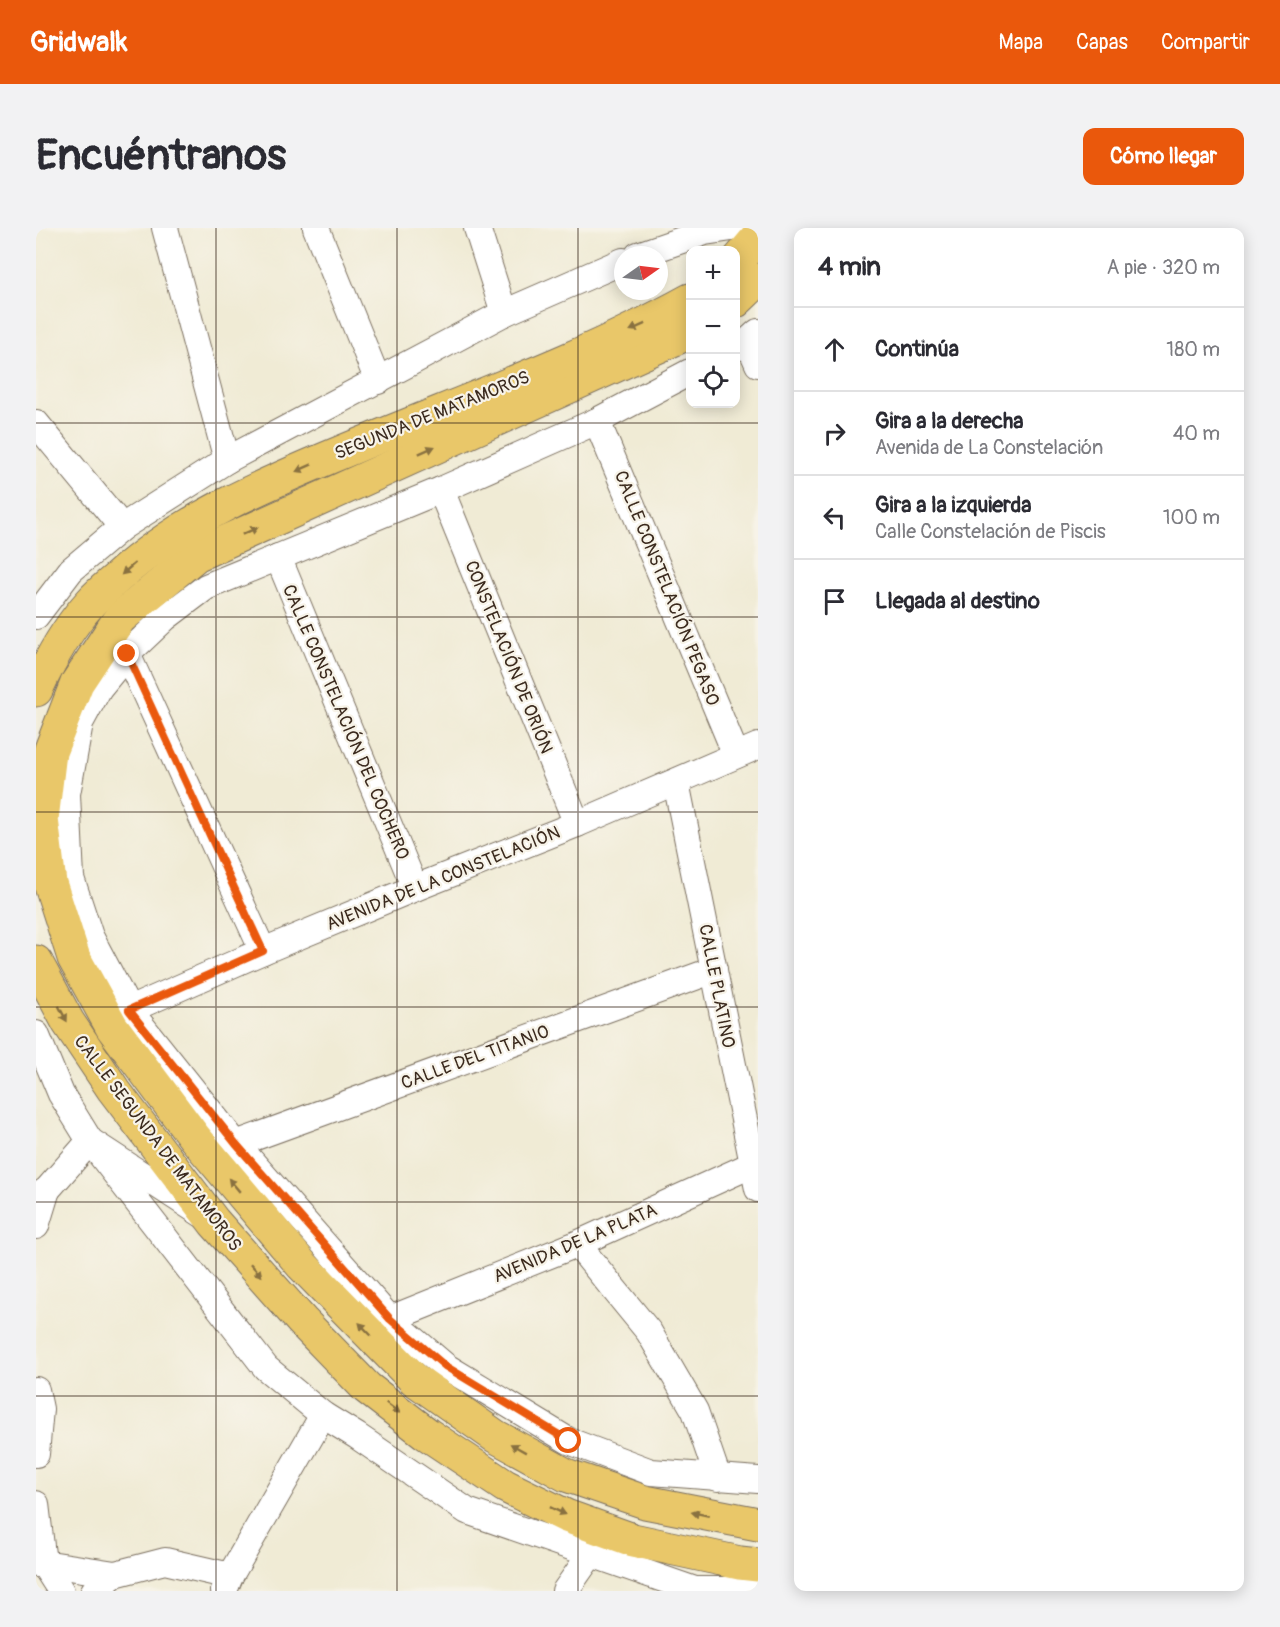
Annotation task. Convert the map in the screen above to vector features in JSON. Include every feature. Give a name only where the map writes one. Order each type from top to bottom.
[{"type":"main road","points":[[740,257],[758,237]]},
{"type":"main road","points":[[736,300],[758,280]]},
{"type":"main road","name":"SEGUNDA DE MATAMOROS","points":[[185,544],[212,510],[304,468],[542,370],[658,318],[686,302]]},
{"type":"main road","name":"SEGUNDA DE MATAMOROS","points":[[185,544],[686,334]]},
{"type":"main road","points":[[36,690],[64,637],[91,602],[141,556],[185,544]]},
{"type":"main road","name":"CALLE SEGUNDA DE MATAMOROS","points":[[185,544],[120,618],[77,683],[50,752],[39,819],[50,883],[74,958],[112,1026],[195,1138],[302,1265],[414,1379],[495,1436],[566,1475],[645,1502],[758,1524]]},
{"type":"main road","name":"CALLE SEGUNDA DE MATAMOROS","points":[[36,962],[68,1022],[113,1089],[214,1222],[302,1321],[367,1388],[427,1434],[505,1486],[566,1516],[633,1540],[758,1565]]},
{"type":"street","points":[[165,228],[227,460]]},
{"type":"street","points":[[316,228],[378,381]]},
{"type":"street","points":[[477,228],[504,313]]},
{"type":"street","points":[[664,246],[705,232],[732,228]]},
{"type":"street","points":[[36,616],[72,570],[122,527],[227,460],[504,313],[614,265]]},
{"type":"street","points":[[686,374],[597,422],[441,490],[206,587],[165,618],[127,654],[99,688],[80,723],[67,794],[70,878],[90,936],[129,1010],[236,1144],[390,1319],[445,1366],[569,1441],[651,1472],[758,1480]]},
{"type":"street","name":"CALLE CONSTELACIÓN PEGASO","points":[[597,422],[747,751]]},
{"type":"street","points":[[36,423],[122,527]]},
{"type":"street","name":"CONSTELACIÓN DE ORIÓN","points":[[441,490],[577,824]]},
{"type":"street","name":"CALLE CONSTELACIÓN DEL COCHERO","points":[[278,557],[415,888]]},
{"type":"street","points":[[127,654],[263,951]]},
{"type":"street","name":"AVENIDA DE LA CONSTELACIÓN","points":[[129,1010],[263,951],[577,824],[747,751]]},
{"type":"street","name":"CALLE PLATINO","points":[[676,782],[755,1163],[758,1189]]},
{"type":"street","name":"CALLE DEL TITANIO","points":[[236,1144],[714,970]]},
{"type":"street","points":[[36,1034],[61,1094],[90,1141],[266,1368],[323,1415],[467,1512],[695,1590],[758,1590]]},
{"type":"street","points":[[90,1141],[214,1222]]},
{"type":"street","points":[[36,1226],[41,1193],[90,1141]]},
{"type":"street","name":"AVENIDA DE LA PLATA","points":[[390,1319],[577,1244],[755,1163]]},
{"type":"street","points":[[577,1244],[649,1332],[695,1412],[718,1478]]},
{"type":"street","points":[[36,1454],[37,1404]]},
{"type":"street","points":[[40,1564],[115,1574],[165,1561],[227,1583],[323,1415]]},
{"type":"street","points":[[36,1504],[40,1564],[61,1591]]},
{"type":"street","points":[[565,1591],[591,1554]]},
{"type":"street","points":[[94,1591],[115,1574]]},
{"type":"route","points":[[127,654],[263,951],[129,1010],[236,1144],[390,1319],[445,1366],[569,1441]]}]
